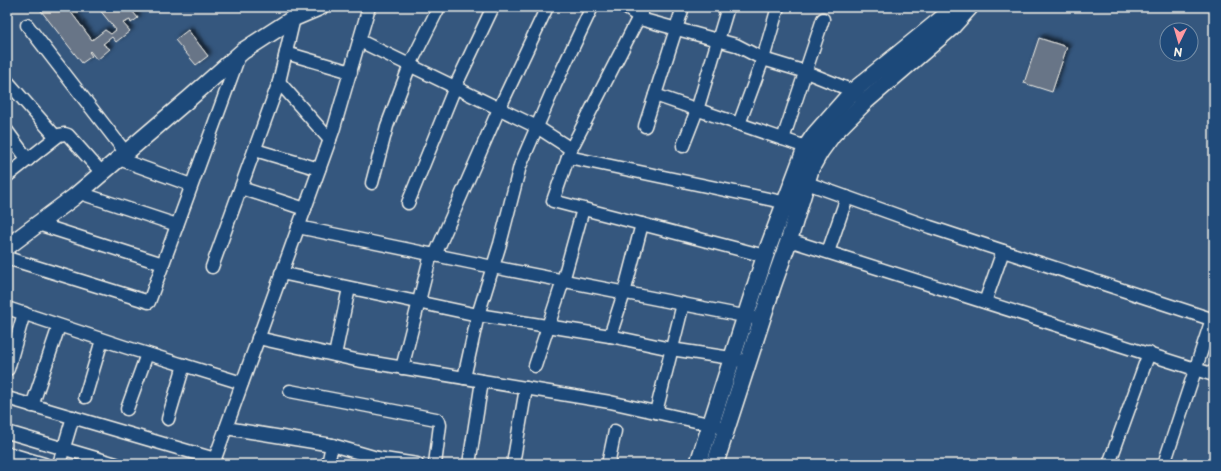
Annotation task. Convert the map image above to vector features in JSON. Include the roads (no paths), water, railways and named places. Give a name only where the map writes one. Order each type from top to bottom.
[{"type":"main road","points":[[7,246],[80,193],[239,54],[294,18],[320,7]]},
{"type":"main road","points":[[715,464],[761,320],[789,240],[792,204],[807,183],[811,168],[815,134],[853,91],[946,15],[952,7]]},
{"type":"main road","points":[[698,464],[731,358],[763,263],[792,204],[812,151],[834,134],[866,101],[952,27],[970,7]]},
{"type":"main road","points":[[763,263],[776,275]]},
{"type":"street","points":[[7,398],[214,461],[330,140],[369,7]]},
{"type":"street","points":[[372,183],[387,126],[410,65],[439,7]]},
{"type":"street","points":[[408,203],[455,87],[493,7]]},
{"type":"street","points":[[402,368],[418,302],[433,255],[498,109],[547,7]]},
{"type":"street","points":[[464,378],[478,315],[500,244],[520,166],[592,7]]},
{"type":"street","points":[[625,7],[642,12]]},
{"type":"street","points":[[645,126],[675,28],[683,7]]},
{"type":"street","points":[[683,146],[696,110],[728,7]]},
{"type":"street","points":[[739,124],[762,59],[778,7]]},
{"type":"street","points":[[642,12],[644,20],[736,45],[762,59],[806,72],[853,91],[866,101]]},
{"type":"street","points":[[642,12],[569,153],[553,201],[583,210],[642,224],[763,263]]},
{"type":"street","points":[[212,267],[279,82],[294,18]]},
{"type":"street","points":[[783,139],[823,19]]},
{"type":"street","points":[[27,25],[123,156],[192,185]]},
{"type":"street","points":[[360,41],[537,127],[569,153],[792,204]]},
{"type":"street","points":[[286,53],[351,72]]},
{"type":"street","points":[[7,258],[149,302],[239,54]]},
{"type":"street","points":[[7,81],[56,137]]},
{"type":"street","points":[[279,82],[330,140]]},
{"type":"street","points":[[655,94],[696,110],[783,139],[812,151]]},
{"type":"street","points":[[7,131],[28,160]]},
{"type":"street","points":[[7,176],[56,137],[63,134],[68,135],[102,173]]},
{"type":"street","points":[[255,150],[319,169]]},
{"type":"street","points":[[807,183],[930,227],[1213,319],[1164,464]]},
{"type":"street","points":[[241,188],[305,208]]},
{"type":"street","points":[[80,193],[177,225]]},
{"type":"street","points":[[828,252],[847,197]]},
{"type":"street","points":[[535,366],[549,326],[583,210]]},
{"type":"street","points":[[38,224],[163,264]]},
{"type":"street","points":[[610,336],[624,293],[642,224]]},
{"type":"street","points":[[298,227],[761,320]]},
{"type":"street","points":[[789,240],[1214,375]]},
{"type":"street","points":[[985,302],[1003,251]]},
{"type":"street","points":[[281,273],[478,315],[610,336],[671,349],[731,358],[748,363]]},
{"type":"street","points":[[335,356],[349,288]]},
{"type":"street","points":[[656,412],[683,304]]},
{"type":"street","points":[[7,308],[102,340],[242,383]]},
{"type":"street","points":[[8,369],[24,313]]},
{"type":"street","points":[[32,406],[59,326]]},
{"type":"street","points":[[258,338],[356,360],[610,402],[711,424],[727,429]]},
{"type":"street","points":[[85,397],[102,340]]},
{"type":"street","points":[[1109,464],[1148,353]]},
{"type":"street","points":[[127,409],[147,354]]},
{"type":"street","points":[[168,419],[184,365]]},
{"type":"street","points":[[468,464],[482,382]]},
{"type":"street","points":[[513,464],[526,388]]},
{"type":"street","points":[[290,391],[436,419],[439,421],[440,425],[435,464]]},
{"type":"street","points":[[59,464],[73,418]]},
{"type":"street","points":[[226,428],[332,445],[376,461],[417,464]]},
{"type":"street","points":[[608,464],[615,431]]},
{"type":"street","points":[[7,432],[116,464]]},
{"type":"street","points":[[328,464],[332,445]]},
{"type":"street","points":[[7,453],[44,464]]}]
